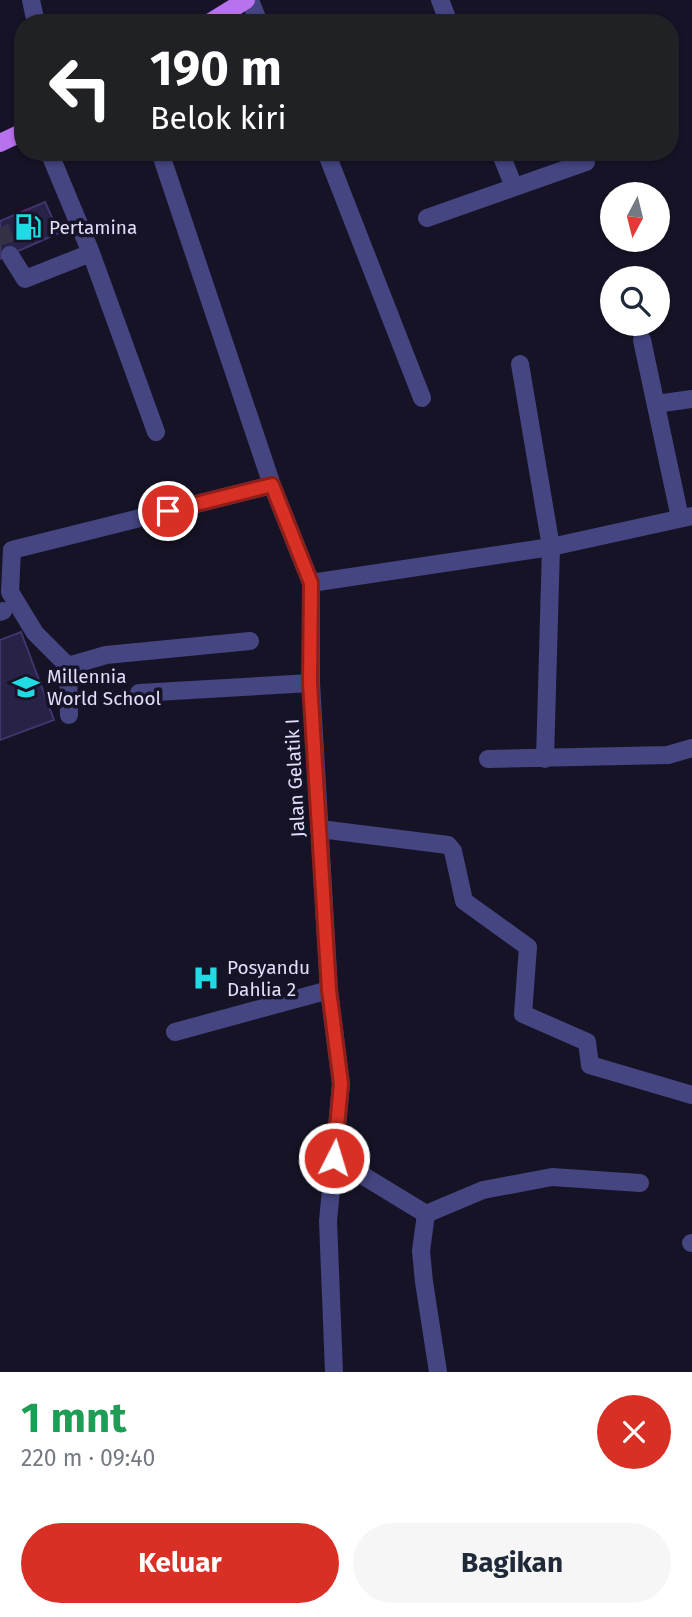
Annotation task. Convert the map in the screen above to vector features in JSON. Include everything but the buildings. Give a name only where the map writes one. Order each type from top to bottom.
[{"type":"main road","points":[[223,14],[246,0]]},
{"type":"street","points":[[53,161],[91,253],[156,432]]},
{"type":"street","name":"Jalan Gelatik I","points":[[163,161],[272,485],[311,583],[310,683],[329,990],[341,1084],[328,1221],[334,1372]]},
{"type":"street","points":[[330,161],[422,398]]},
{"type":"street","points":[[503,161],[513,187]]},
{"type":"street","points":[[427,218],[586,162]]},
{"type":"street","points":[[10,255],[25,279],[91,253]]},
{"type":"street","points":[[311,583],[551,547],[686,517],[642,340]]},
{"type":"street","points":[[520,364],[551,547],[545,759]]},
{"type":"street","points":[[656,404],[692,398]]},
{"type":"street","points":[[69,715],[68,666],[35,633],[10,592],[12,551],[272,485]]},
{"type":"street","points":[[68,666],[106,655],[250,641]]},
{"type":"street","points":[[139,693],[310,683]]},
{"type":"street","points":[[488,759],[668,755],[692,748]]},
{"type":"street","points":[[320,829],[448,845],[453,851],[464,901],[528,947],[523,1014],[587,1042],[590,1065],[692,1095]]},
{"type":"street","points":[[175,1032],[329,990]]},
{"type":"street","points":[[334,1158],[426,1214]]},
{"type":"street","points":[[426,1214],[483,1190],[552,1177],[640,1183]]},
{"type":"street","points":[[426,1214],[421,1251],[438,1372]]},
{"type":"tunnel","points":[[0,227],[10,255]]},
{"type":"place","name":"Pertamina","points":[[28,227]]},
{"type":"place","name":"Millennia World School","points":[[26,687]]},
{"type":"place","name":"Posyandu Dahlia 2","points":[[206,978]]},
{"type":"route","points":[[168,511],[272,485],[311,583],[310,683],[329,990],[341,1084],[334,1158]]}]
